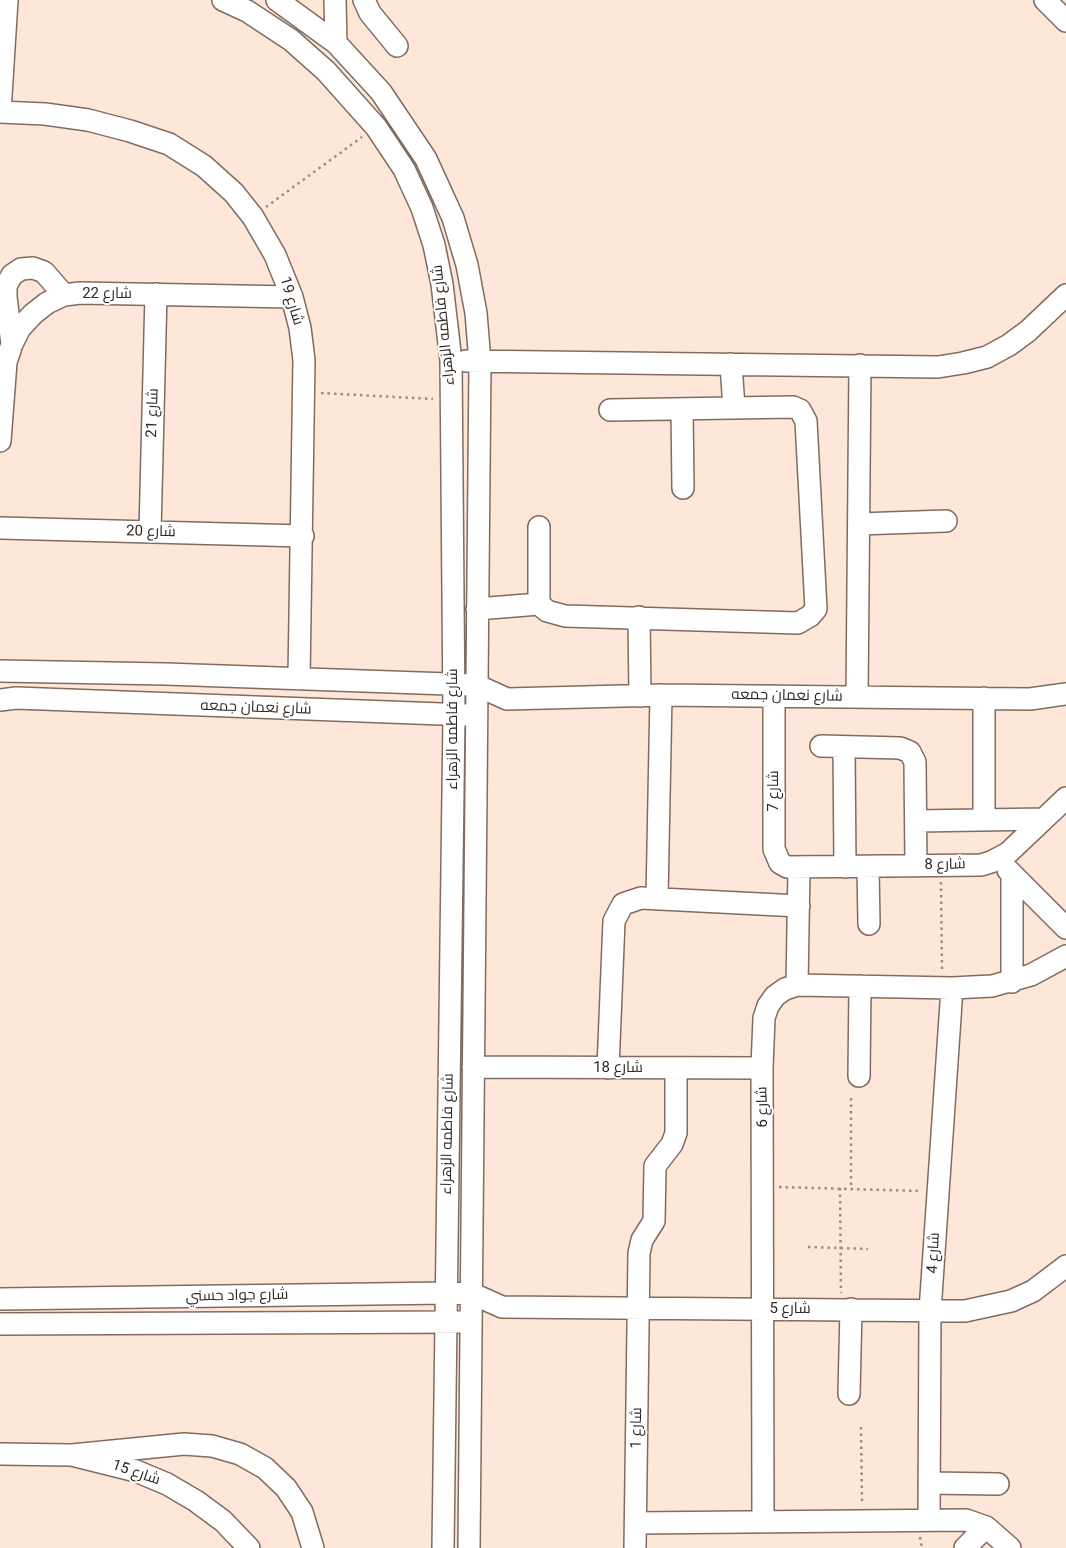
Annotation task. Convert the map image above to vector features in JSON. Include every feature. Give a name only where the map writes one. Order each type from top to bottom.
[{"type":"street","points":[[0,112],[6,0]]},
{"type":"street","name":"شارع فاطمه الزهراء","points":[[222,0],[247,11],[291,40],[326,71],[376,127],[404,169],[422,208],[434,245],[442,284],[451,361],[454,684],[445,1322],[444,1548]]},
{"type":"street","name":"شارع فاطمه الزهراء","points":[[277,0],[336,44],[381,92],[426,159],[453,218],[467,265],[476,313],[480,362],[473,1067],[473,1322],[469,1548]]},
{"type":"street","points":[[336,0],[336,44]]},
{"type":"street","points":[[364,0],[370,12],[397,46]]},
{"type":"street","points":[[1048,1],[1066,21]]},
{"type":"street","name":"شارع 19","points":[[0,112],[45,114],[88,120],[130,130],[168,144],[204,166],[234,193],[253,217],[275,255],[292,297],[302,344],[305,392],[299,678]]},
{"type":"street","points":[[12,344],[6,286],[12,275],[21,269],[33,268],[44,272],[64,295]]},
{"type":"street","name":"شارع 22","points":[[0,441],[6,362],[12,344],[20,328],[47,303],[64,295],[80,292],[292,297]]},
{"type":"street","name":"شارع 21","points":[[150,532],[156,294]]},
{"type":"street","points":[[451,361],[938,366],[988,357],[1028,331],[1066,295]]},
{"type":"street","points":[[731,364],[734,408]]},
{"type":"street","points":[[857,697],[860,365]]},
{"type":"street","points":[[477,609],[539,604],[547,611],[565,616],[798,623],[810,616],[816,609],[806,421],[800,410],[793,407],[610,410]]},
{"type":"street","points":[[682,409],[682,488]]},
{"type":"street","points":[[859,524],[946,521]]},
{"type":"street","points":[[539,527],[539,604]]},
{"type":"street","name":"شارع 20","points":[[0,528],[303,536]]},
{"type":"street","points":[[639,617],[640,696]]},
{"type":"street","name":"شارع نعمان جمعه","points":[[0,671],[241,676],[476,685],[507,699],[661,695],[984,698],[1062,701]]},
{"type":"street","points":[[166,674],[164,684],[165,695],[171,704]]},
{"type":"street","points":[[241,676],[247,696],[245,707]]},
{"type":"street","points":[[658,899],[661,695]]},
{"type":"street","name":"شارع 7","points":[[774,696],[774,849],[780,863],[787,868],[800,868]]},
{"type":"street","points":[[984,698],[984,820]]},
{"type":"street","name":"شارع نعمان جمعه","points":[[0,700],[171,704],[476,716],[507,699]]},
{"type":"street","points":[[821,746],[900,748],[910,752],[915,762],[916,866]]},
{"type":"street","points":[[844,747],[845,867]]},
{"type":"street","name":"شارع 8","points":[[800,868],[941,865],[1006,867],[1044,819],[1066,798]]},
{"type":"street","points":[[916,821],[1044,819]]},
{"type":"street","points":[[868,867],[869,924]]},
{"type":"street","points":[[1006,867],[1066,928]]},
{"type":"street","points":[[1006,867],[1012,982]]},
{"type":"street","points":[[796,985],[800,868]]},
{"type":"street","points":[[608,1068],[614,920],[623,904],[631,900],[658,899],[800,906]]},
{"type":"street","name":"شارع 6","points":[[763,1522],[764,1186],[771,1114],[762,1068],[764,1018],[768,1006],[775,996],[784,989],[796,985],[947,988],[992,986],[1012,982],[1037,973],[1066,956]]},
{"type":"street","points":[[859,1076],[860,986]]},
{"type":"street","name":"شارع 4","points":[[929,1519],[930,1311],[947,988]]},
{"type":"street","name":"شارع 18","points":[[473,1067],[762,1068]]},
{"type":"street","name":"شارع 1","points":[[636,1548],[639,1252],[642,1240],[654,1221],[655,1166],[672,1144],[676,1133],[676,1068]]},
{"type":"street","name":"شارع 5","points":[[473,1294],[502,1307],[964,1311],[1011,1301],[1032,1291],[1066,1266]]},
{"type":"street","name":"شارع جواد حسني","points":[[0,1299],[473,1294]]},
{"type":"street","name":"شارع 5","points":[[473,1322],[502,1307]]},
{"type":"street","points":[[846,1309],[849,1394]]},
{"type":"street","name":"شارع جواد حسني","points":[[0,1324],[473,1322]]},
{"type":"street","points":[[72,1455],[184,1444],[212,1446],[240,1454],[265,1468],[286,1488],[302,1512],[314,1548]]},
{"type":"street","name":"شارع 15","points":[[0,1454],[72,1455],[136,1470],[167,1484],[196,1501],[223,1521],[249,1548]]},
{"type":"street","points":[[929,1484],[998,1484]]},
{"type":"street","points":[[636,1523],[966,1520],[986,1527],[1010,1548]]},
{"type":"street","points":[[964,1548],[986,1527]]},
{"type":"path","points":[[253,217],[376,127]]},
{"type":"path","points":[[305,392],[452,400]]},
{"type":"path","points":[[941,865],[947,988]]},
{"type":"path","points":[[850,1098],[851,1189]]},
{"type":"path","points":[[764,1186],[937,1191]]},
{"type":"path","points":[[840,1188],[841,1248],[846,1309]]},
{"type":"path","points":[[808,1248],[868,1249]]},
{"type":"path","points":[[861,1427],[862,1520]]}]
